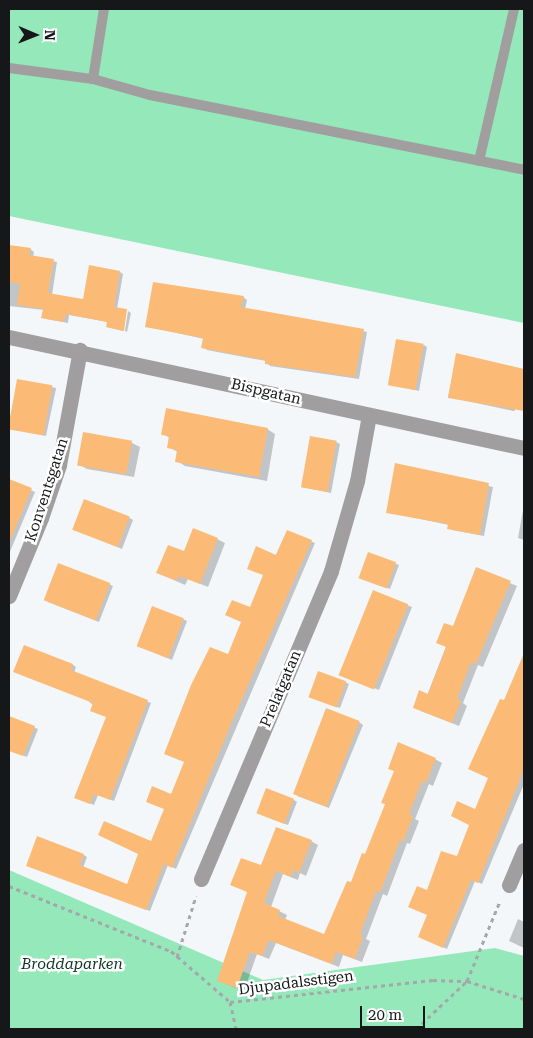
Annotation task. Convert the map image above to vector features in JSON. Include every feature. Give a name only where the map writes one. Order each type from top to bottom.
[{"type":"street","name":"Bispgatan","points":[[9,337],[80,350],[524,448]]},
{"type":"street","name":"Konventsgatan","points":[[9,596],[41,518],[58,465],[80,350]]},
{"type":"street","name":"Prelatgatan","points":[[201,879],[331,571],[357,481],[369,415]]},
{"type":"street","points":[[509,885],[524,850]]},
{"type":"lane","points":[[93,79],[104,9]]},
{"type":"lane","points":[[479,160],[514,9]]},
{"type":"lane","points":[[9,68],[93,79],[150,95],[524,170]]},
{"type":"path","points":[[177,958],[201,879]]},
{"type":"path","points":[[416,1029],[467,982],[494,911],[509,885]]},
{"type":"path","name":"Djupadalsstigen","points":[[9,886],[171,951],[230,1002],[432,980],[467,982],[524,999]]},
{"type":"path","points":[[230,1002],[236,1029]]},
{"type":"green space","points":[[9,9],[524,9],[524,323],[9,216]]},
{"type":"green space","name":"Broddaparken","points":[[9,870],[263,980],[495,948],[524,956],[524,1029],[9,1029]]},
{"type":"building","points":[[9,245],[31,248],[29,255],[54,259],[48,293],[83,299],[89,265],[120,271],[114,307],[127,309],[124,331],[106,327],[107,322],[66,314],[64,322],[41,318],[43,309],[17,305],[20,284],[9,282]]},
{"type":"building","points":[[153,282],[244,296],[241,307],[364,329],[355,377],[265,364],[265,360],[201,348],[203,338],[145,327]]},
{"type":"building","points":[[396,339],[424,344],[415,390],[388,385]]},
{"type":"building","points":[[456,353],[524,369],[524,411],[448,398]]},
{"type":"building","points":[[17,379],[52,385],[44,435],[9,429]]},
{"type":"building","points":[[166,408],[268,428],[259,477],[175,462],[177,450],[167,448],[169,436],[161,435]]},
{"type":"building","points":[[83,432],[132,441],[126,474],[77,465]]},
{"type":"building","points":[[310,436],[337,441],[328,492],[301,487]]},
{"type":"building","points":[[395,463],[489,483],[480,535],[447,529],[448,524],[386,513]]},
{"type":"building","points":[[9,479],[32,488],[9,543]]},
{"type":"building","points":[[84,499],[130,517],[118,547],[72,530]]},
{"type":"building","points":[[193,528],[218,538],[200,584],[179,576],[177,581],[156,573],[168,545],[184,551]]},
{"type":"building","points":[[287,530],[312,540],[230,726],[172,868],[164,864],[146,910],[26,866],[37,836],[84,854],[80,865],[127,884],[138,854],[98,835],[104,821],[151,841],[164,809],[146,802],[152,786],[171,794],[184,762],[164,754],[191,685],[210,647],[228,654],[241,622],[225,615],[232,600],[250,607],[263,575],[247,569],[256,546],[276,555]]},
{"type":"building","points":[[368,552],[396,562],[387,589],[358,578]]},
{"type":"building","points":[[58,563],[110,583],[96,620],[44,600]]},
{"type":"building","points":[[476,567],[511,581],[476,664],[471,662],[457,699],[461,701],[452,723],[413,708],[419,690],[428,694],[446,647],[436,643],[444,623],[453,626]]},
{"type":"building","points":[[373,590],[408,604],[374,690],[339,675]]},
{"type":"building","points":[[152,606],[184,618],[168,658],[137,646]]},
{"type":"building","points":[[24,645],[73,664],[71,670],[148,700],[110,800],[94,794],[90,804],[74,798],[106,717],[90,711],[93,703],[13,672]]},
{"type":"building","points":[[524,653],[524,769],[478,883],[471,880],[443,948],[418,937],[427,915],[408,907],[417,886],[427,890],[441,851],[457,856],[469,825],[451,816],[457,801],[475,809],[488,778],[468,769],[500,699],[504,700]]},
{"type":"building","points":[[318,671],[346,681],[337,708],[308,697]]},
{"type":"building","points":[[326,708],[360,721],[327,807],[293,794]]},
{"type":"building","points":[[9,716],[35,726],[23,756],[9,751]]},
{"type":"building","points":[[398,742],[436,758],[426,783],[422,781],[409,814],[413,816],[403,842],[400,840],[380,893],[376,891],[360,934],[363,936],[355,959],[336,952],[332,964],[269,940],[262,956],[250,952],[237,988],[217,981],[247,892],[230,885],[241,858],[261,865],[276,827],[312,840],[299,873],[293,870],[291,877],[276,871],[264,903],[280,910],[278,916],[324,934],[347,881],[351,882],[362,853],[365,854],[385,804],[381,803],[394,771],[388,769]]},
{"type":"building","points":[[266,788],[294,799],[284,824],[256,813]]}]
